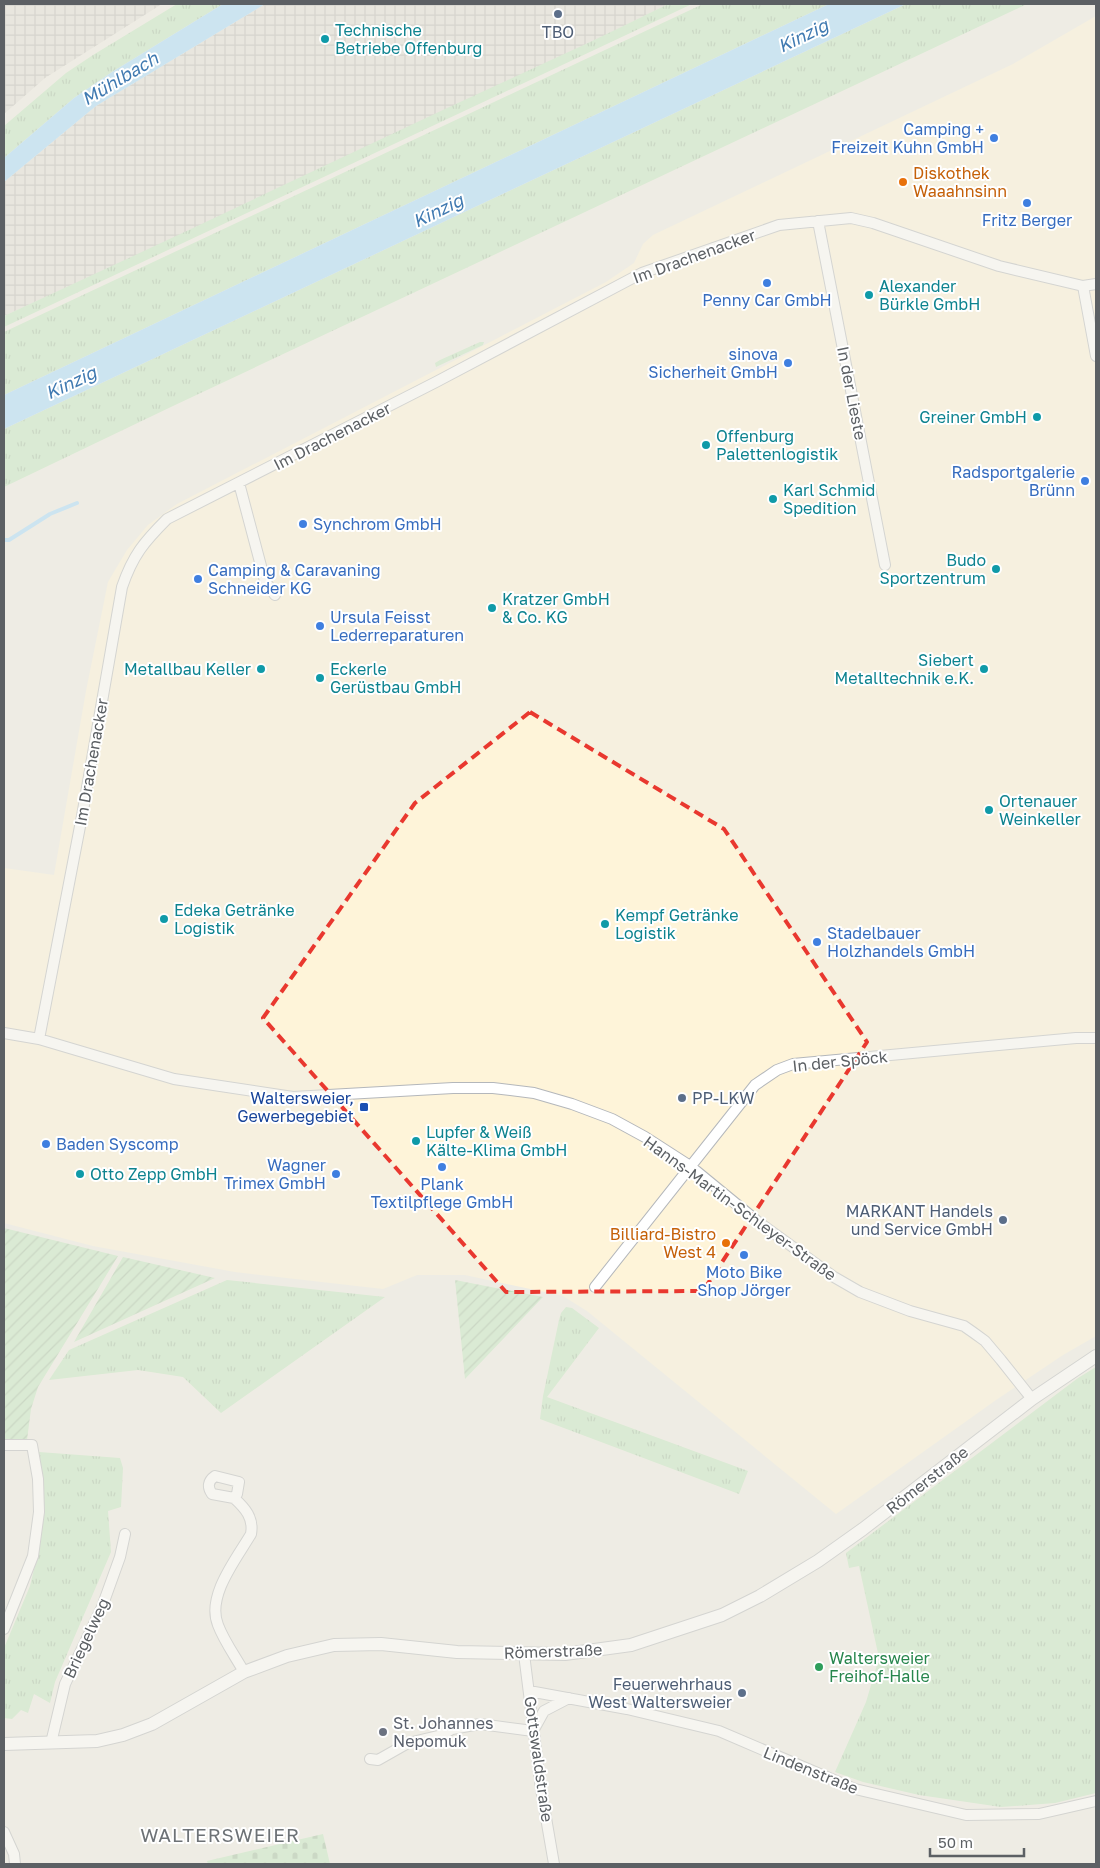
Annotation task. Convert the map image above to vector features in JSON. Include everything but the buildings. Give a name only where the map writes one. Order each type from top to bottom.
[{"type":"street","name":"Im Drachenacker","points":[[39,1039],[82,816],[122,587],[129,566],[138,550],[167,519],[436,382],[642,273],[779,225],[851,218],[872,222],[999,266],[1083,286],[1096,284]]},
{"type":"street","name":"In der Lieste","points":[[818,221],[885,565]]},
{"type":"street","points":[[1083,286],[1096,356]]},
{"type":"street","points":[[239,483],[265,581],[275,595]]},
{"type":"street","name":"Hanns-Martin-Schleyer-Straße","points":[[4,1033],[39,1039],[174,1079],[293,1097],[453,1088],[493,1088],[534,1093],[572,1104],[612,1119],[690,1166],[764,1227],[834,1277],[860,1292],[910,1311],[964,1326],[985,1341],[1032,1400]]},
{"type":"street","name":"In der Spöck","points":[[595,1287],[755,1085],[777,1070],[793,1064],[1076,1038],[1096,1038]]},
{"type":"street","name":"Römerstraße","points":[[4,1744],[97,1741],[124,1736],[152,1724],[244,1672],[287,1656],[334,1645],[381,1644],[456,1652],[564,1654],[631,1645],[722,1615],[760,1596],[818,1561],[1032,1400],[1096,1356]]},
{"type":"street","points":[[4,1445],[32,1445],[38,1487],[38,1512],[33,1556],[4,1629]]},
{"type":"street","points":[[234,1498],[248,1514],[252,1522],[252,1528],[217,1593],[215,1610],[218,1626],[244,1672]]},
{"type":"street","name":"Briegelweg","points":[[51,1743],[65,1684],[102,1607],[120,1558],[125,1534]]},
{"type":"street","name":"Gottswaldstraße","points":[[524,1654],[533,1731],[554,1864]]},
{"type":"street","name":"Lindenstraße","points":[[529,1691],[627,1710],[719,1731],[855,1789],[966,1814],[1039,1814],[1096,1802]]},
{"type":"street","points":[[370,1759],[378,1760],[408,1743],[442,1735],[452,1729],[480,1724],[533,1731],[544,1711],[569,1698]]},
{"type":"street","points":[[4,1832],[14,1854],[15,1864]]},
{"type":"highlighted area","points":[[530,712],[724,829],[867,1042],[703,1291],[506,1292],[263,1018],[415,803]]},
{"type":"shaded area","points":[[4,4],[162,4],[45,78],[4,114]]},
{"type":"shaded area","points":[[265,4],[668,4],[181,235],[4,316],[4,182],[96,106]]},
{"type":"shaded area","points":[[1096,16],[1096,1336],[1063,1355],[996,1400],[836,1514],[587,1311],[563,1296],[465,1275],[417,1275],[383,1289],[235,1272],[93,1246],[4,1223],[4,868],[54,875],[86,691],[108,582],[127,550],[148,525],[177,504],[606,282],[634,263],[643,244],[653,235],[1013,64]]},
{"type":"green space","points":[[177,4],[223,4],[112,72],[74,98],[4,158],[4,126],[66,73]]},
{"type":"green space","points":[[668,4],[692,4],[4,327],[4,316]]},
{"type":"green space","points":[[703,4],[829,4],[4,395],[4,332]]},
{"type":"green space","points":[[906,4],[1027,4],[4,487],[4,429]]},
{"type":"green space","points":[[480,342],[484,342],[483,345],[436,367],[435,363],[440,360]]},
{"type":"green space","points":[[4,1228],[118,1256],[38,1387],[31,1409],[27,1440],[4,1439]]},
{"type":"green space","points":[[123,1257],[215,1278],[74,1342]]},
{"type":"green space","points":[[227,1280],[385,1297],[221,1413],[183,1377],[138,1370],[49,1380],[69,1350]]},
{"type":"green space","points":[[455,1280],[543,1297],[465,1379]]},
{"type":"green space","points":[[566,1307],[572,1308],[599,1328],[547,1397],[748,1471],[739,1494],[540,1419],[559,1320],[561,1313]]},
{"type":"green space","points":[[1096,1367],[1096,1793],[1055,1803],[1001,1807],[919,1795],[863,1782],[835,1772],[866,1702],[879,1658],[859,1566],[849,1568],[846,1553],[1078,1378]]},
{"type":"green space","points":[[39,1452],[120,1458],[123,1468],[121,1507],[108,1511],[111,1552],[55,1682],[50,1703],[34,1694],[28,1713],[21,1710],[12,1719],[4,1718],[4,1648],[30,1586],[40,1544],[43,1483]]},
{"type":"green space","points":[[323,1834],[330,1864],[208,1864],[207,1861]]},
{"type":"water","name":"Mühlbach","points":[[223,4],[265,4],[96,106],[4,182],[4,158],[74,98],[112,72]]},
{"type":"water","name":"Kinzig","points":[[829,4],[906,4],[4,429],[4,395]]},
{"type":"waterway","points":[[4,540],[9,540],[50,514],[77,503]]},
{"type":"place","name":"TBO","points":[[558,14]]},
{"type":"place","name":"Technische Betriebe Offenburg","points":[[325,39]]},
{"type":"place","name":"Camping + Freizeit Kuhn GmbH","points":[[994,138]]},
{"type":"place","name":"Diskothek Waaahnsinn","points":[[903,182]]},
{"type":"place","name":"Fritz Berger","points":[[1027,203]]},
{"type":"place","name":"Penny Car GmbH","points":[[767,283]]},
{"type":"place","name":"Alexander Bürkle GmbH","points":[[869,295]]},
{"type":"place","name":"sinova Sicherheit GmbH","points":[[788,363]]},
{"type":"place","name":"Greiner GmbH","points":[[1037,417]]},
{"type":"place","name":"Offenburg Palettenlogistik","points":[[706,445]]},
{"type":"place","name":"Radsportgalerie Brünn","points":[[1085,481]]},
{"type":"place","name":"Karl Schmid Spedition","points":[[773,499]]},
{"type":"place","name":"Synchrom GmbH","points":[[303,524]]},
{"type":"place","name":"Budo Sportzentrum","points":[[996,569]]},
{"type":"place","name":"Camping & Caravaning Schneider KG","points":[[198,579]]},
{"type":"place","name":"Kratzer GmbH & Co. KG","points":[[492,608]]},
{"type":"place","name":"Ursula Feisst Lederreparaturen","points":[[320,626]]},
{"type":"place","name":"Metallbau Keller","points":[[261,669]]},
{"type":"place","name":"Siebert Metalltechnik e.K.","points":[[984,669]]},
{"type":"place","name":"Eckerle Gerüstbau GmbH","points":[[320,678]]},
{"type":"place","name":"Ortenauer Weinkeller","points":[[989,810]]},
{"type":"place","name":"Edeka Getränke Logistik","points":[[164,919]]},
{"type":"place","name":"Kempf Getränke Logistik","points":[[605,924]]},
{"type":"place","name":"Stadelbauer Holzhandels GmbH","points":[[817,942]]},
{"type":"place","name":"PP-LKW","points":[[682,1098]]},
{"type":"place","name":"Waltersweier, Gewerbegebiet","points":[[364,1107]]},
{"type":"place","name":"Lupfer & Weiß Kälte-Klima GmbH","points":[[416,1141]]},
{"type":"place","name":"Baden Syscomp","points":[[46,1144]]},
{"type":"place","name":"Plank Textilpflege GmbH","points":[[442,1167]]},
{"type":"place","name":"Otto Zepp GmbH","points":[[80,1174]]},
{"type":"place","name":"Wagner Trimex GmbH","points":[[336,1174]]},
{"type":"place","name":"MARKANT Handels und Service GmbH","points":[[1003,1220]]},
{"type":"place","name":"Billiard-Bistro West 4","points":[[726,1243]]},
{"type":"place","name":"Moto Bike Shop Jörger","points":[[744,1255]]},
{"type":"place","name":"Waltersweier Freihof-Halle","points":[[819,1667]]},
{"type":"place","name":"Feuerwehrhaus West Waltersweier","points":[[742,1693]]},
{"type":"place","name":"St. Johannes Nepomuk","points":[[383,1732]]},
{"type":"district","name":"WALTERSWEIER","points":[[220,1835]]}]
